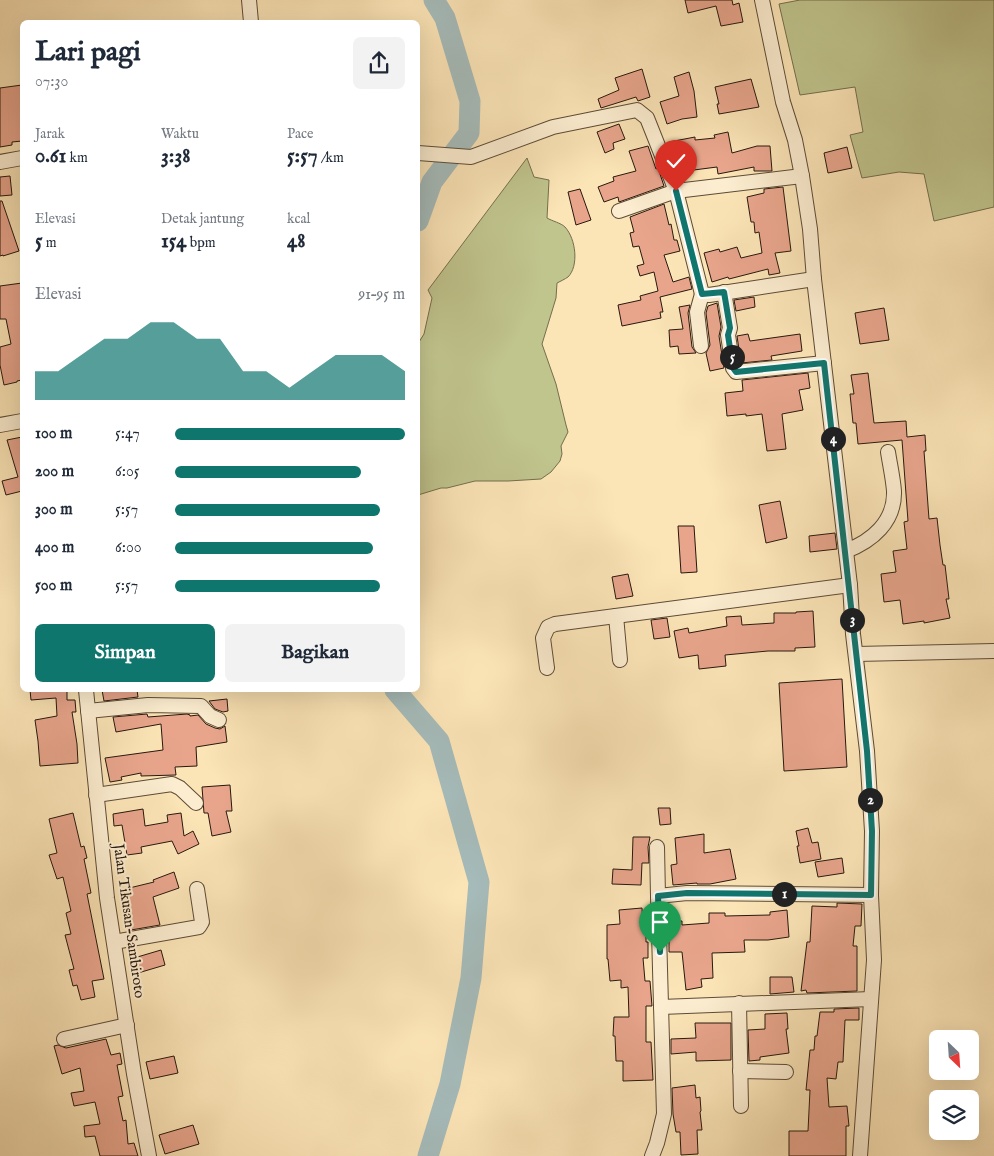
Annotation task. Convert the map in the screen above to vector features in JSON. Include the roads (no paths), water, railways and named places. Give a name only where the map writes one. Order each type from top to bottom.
[{"type":"street","points":[[249,0],[250,20]]},
{"type":"street","points":[[762,0],[783,102],[795,140],[810,229],[814,279],[850,585],[868,771],[872,831],[871,895],[874,960],[860,1156]]},
{"type":"street","points":[[422,154],[471,157],[553,127],[638,110],[647,118],[676,191],[702,294],[697,312],[701,346]]},
{"type":"street","points":[[0,162],[20,158]]},
{"type":"street","points":[[619,212],[676,191],[802,176]]},
{"type":"street","points":[[702,294],[814,279]]},
{"type":"street","points":[[724,292],[730,328],[728,335],[733,368],[736,372],[824,363]]},
{"type":"street","points":[[0,425],[20,421]]},
{"type":"street","points":[[846,551],[868,541],[881,530],[889,516],[894,492],[888,452]]},
{"type":"street","points":[[547,668],[543,638],[548,627],[555,624],[850,585]]},
{"type":"street","points":[[616,616],[620,660]]},
{"type":"street","points":[[856,654],[994,651]]},
{"type":"street","name":"Jalan Tikusan-Sambiroto","points":[[86,692],[107,898],[134,1074],[149,1156]]},
{"type":"street","points":[[88,711],[148,705],[200,706],[210,716],[219,720]]},
{"type":"street","points":[[96,795],[172,784],[180,788],[196,803]]},
{"type":"street","points":[[652,1156],[664,1114],[656,847]]},
{"type":"street","points":[[114,942],[199,927],[202,922],[197,889]]},
{"type":"street","points":[[658,896],[687,893],[871,895]]},
{"type":"street","points":[[661,1007],[871,999]]},
{"type":"street","points":[[739,1003],[741,1106]]},
{"type":"street","points":[[64,1039],[128,1025]]},
{"type":"street","points":[[740,1071],[786,1072]]},
{"type":"waterway","points":[[420,215],[432,182],[469,133],[470,101],[445,18],[434,0]]},
{"type":"waterway","points":[[397,692],[439,741],[479,882],[471,978],[450,1084],[428,1156]]}]
